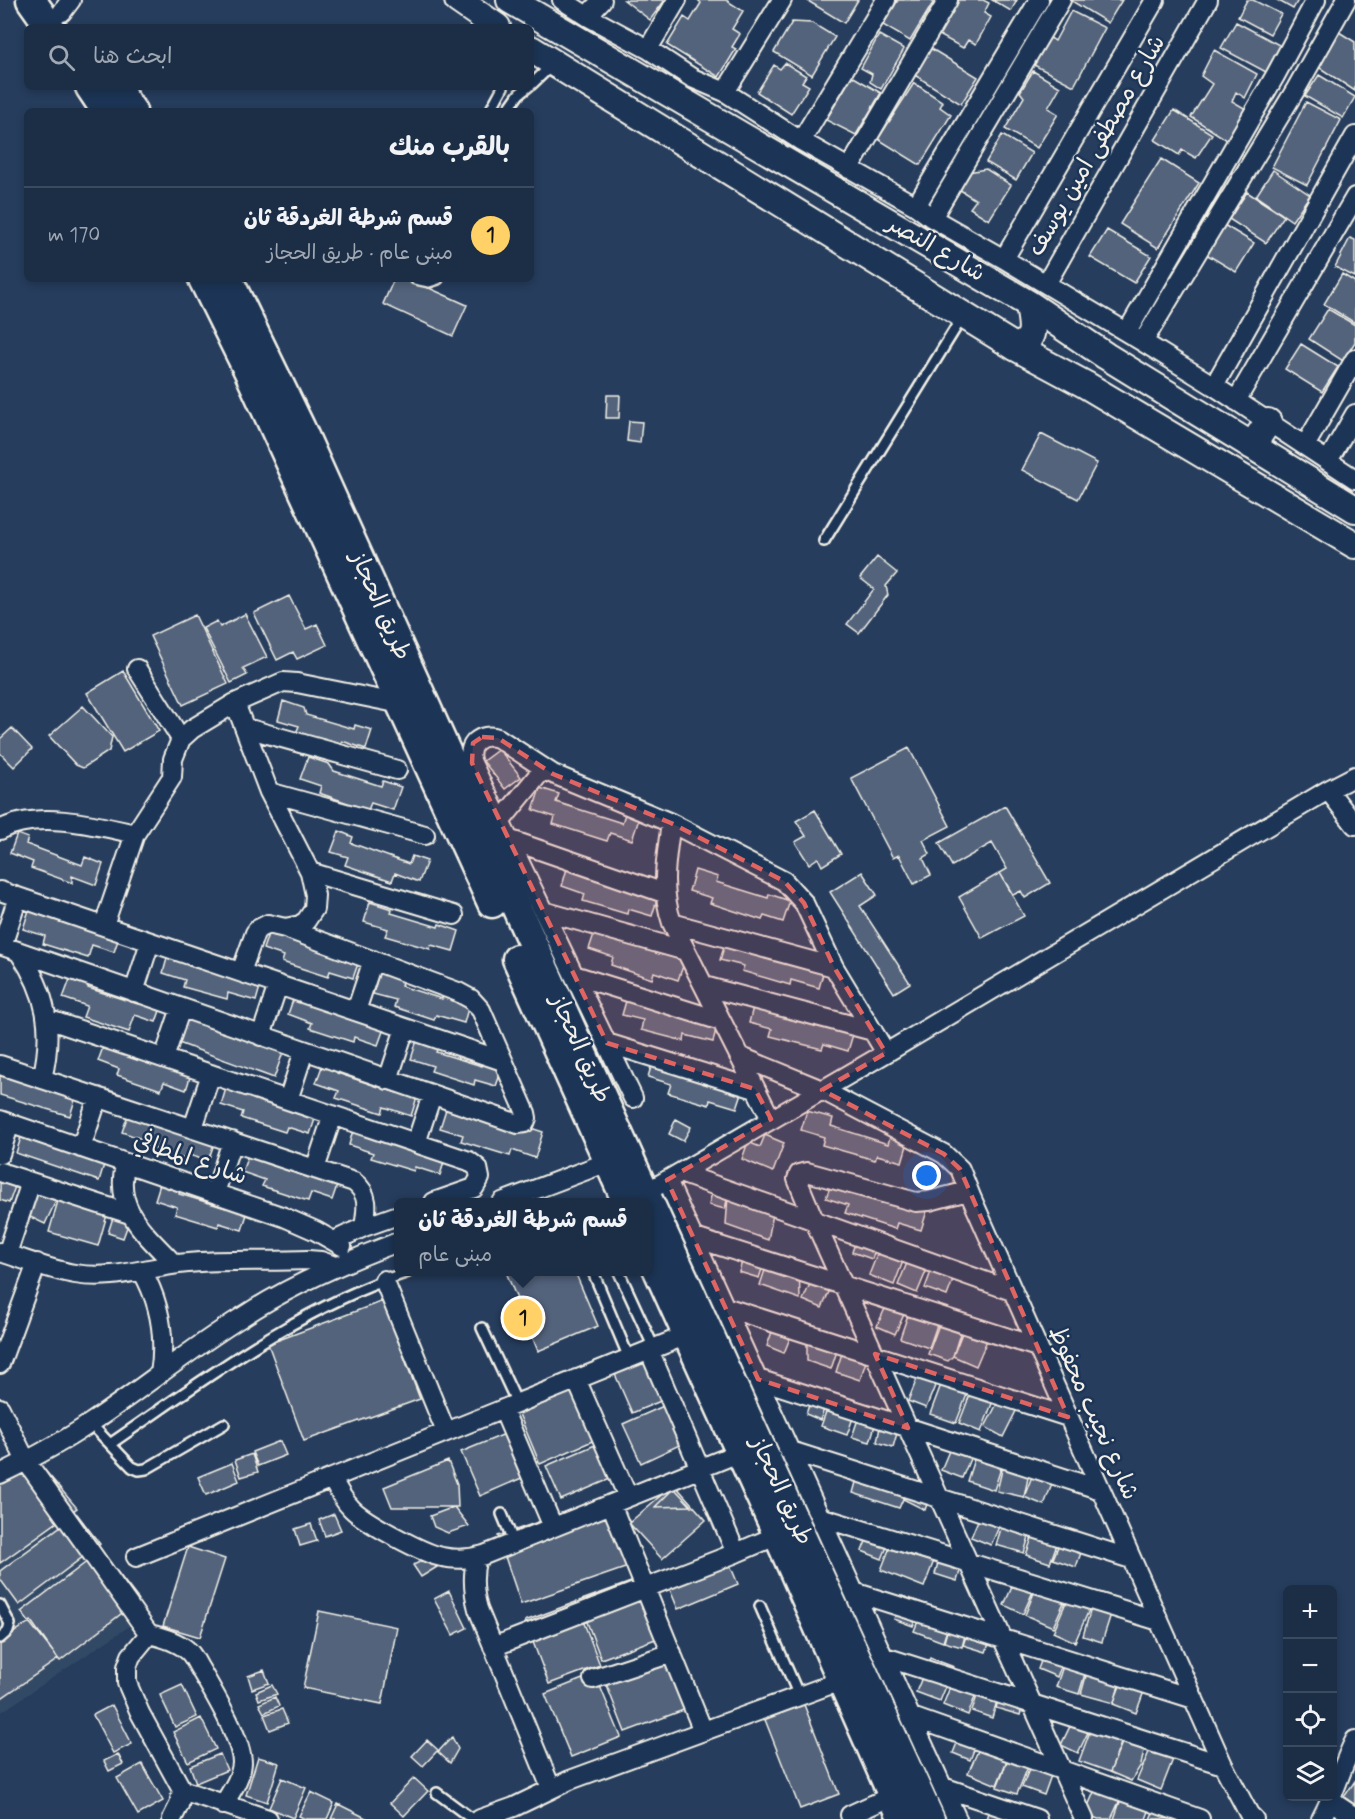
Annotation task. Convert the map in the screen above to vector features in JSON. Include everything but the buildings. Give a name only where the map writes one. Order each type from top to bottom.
[{"type":"main road","points":[[31,0],[62,13]]},
{"type":"main road","points":[[458,0],[493,24]]},
{"type":"main road","name":"شارع النصر","points":[[510,0],[1029,304],[1106,356],[1252,446],[1353,503]]},
{"type":"main road","name":"شارع النصر","points":[[534,51],[1015,347],[1086,385],[1355,545]]},
{"type":"main road","points":[[92,90],[104,108]]},
{"type":"main road","points":[[117,90],[130,108]]},
{"type":"main road","name":"طريق الحجاز","points":[[204,282],[248,370],[608,1162],[655,1187]]},
{"type":"main road","name":"طريق الحجاز","points":[[229,282],[300,427],[655,1187],[930,1819]]},
{"type":"main road","points":[[1015,347],[1025,343],[1032,332],[1029,304]]},
{"type":"main road","points":[[1086,385],[1087,371],[1106,356]]},
{"type":"main road","points":[[1252,446],[1268,422]]},
{"type":"main road","name":"طريق الحجاز","points":[[652,1257],[898,1807]]},
{"type":"street","points":[[562,0],[648,49],[692,78],[725,92],[801,141],[916,206],[932,218],[1004,258],[1135,337],[1236,400],[1355,479]]},
{"type":"street","points":[[587,16],[602,0]]},
{"type":"street","points":[[648,49],[677,0]]},
{"type":"street","points":[[725,92],[782,0]]},
{"type":"street","points":[[801,141],[886,0]]},
{"type":"street","points":[[849,169],[948,0]]},
{"type":"street","points":[[916,206],[1039,0]]},
{"type":"street","points":[[932,218],[1061,0]]},
{"type":"street","name":"شارع مصطفى امين يوسف","points":[[1004,258],[1155,0]]},
{"type":"street","name":"شارع مصطفى امين يوسف","points":[[1046,284],[1208,0]]},
{"type":"street","points":[[1135,337],[1316,0]]},
{"type":"street","points":[[1135,337],[1296,89],[1346,0]]},
{"type":"street","points":[[1275,76],[1296,89]]},
{"type":"street","points":[[991,82],[1008,90]]},
{"type":"street","points":[[1214,386],[1355,136]]},
{"type":"street","points":[[1236,400],[1355,197]]},
{"type":"street","points":[[1305,446],[1355,359]]},
{"type":"street","points":[[1328,461],[1355,414]]},
{"type":"street","points":[[136,669],[181,739]]},
{"type":"street","points":[[104,925],[135,834],[172,777],[173,759],[181,739],[192,729],[235,703],[283,682],[401,704]]},
{"type":"street","points":[[235,703],[269,792],[310,872],[315,895],[314,909],[306,921],[300,925],[285,928]]},
{"type":"street","points":[[246,728],[397,770]]},
{"type":"street","points":[[633,1098],[470,758],[473,743],[482,737],[493,736],[553,774],[671,823],[784,881],[804,903],[834,967],[886,1053]]},
{"type":"street","points":[[504,831],[544,768]]},
{"type":"street","points":[[655,1187],[1355,776]]},
{"type":"street","points":[[1328,790],[1355,825]]},
{"type":"street","points":[[269,792],[425,835]]},
{"type":"street","points":[[0,830],[15,824],[45,821],[91,824],[135,834]]},
{"type":"street","points":[[671,823],[664,892],[672,923],[771,1119]]},
{"type":"street","points":[[504,831],[664,892]]},
{"type":"street","points":[[310,872],[454,915]]},
{"type":"street","points":[[0,891],[503,1061]]},
{"type":"street","points":[[7,948],[18,897]]},
{"type":"street","points":[[543,911],[686,951]]},
{"type":"street","points":[[672,923],[834,967]]},
{"type":"street","points":[[7,948],[518,1125],[527,1121],[527,1116],[481,1010],[471,999],[458,992],[285,928],[268,924],[258,929],[241,972]]},
{"type":"street","points":[[134,992],[150,942]]},
{"type":"street","points":[[7,948],[37,984],[47,1019],[48,1049],[42,1078]]},
{"type":"street","points":[[356,1011],[373,960]]},
{"type":"street","points":[[574,975],[721,1021]]},
{"type":"street","points":[[261,1036],[278,985]]},
{"type":"street","points":[[704,986],[873,1031]]},
{"type":"street","points":[[164,1058],[181,1008]]},
{"type":"street","points":[[47,1019],[469,1161],[478,1168],[480,1178],[474,1188],[447,1198]]},
{"type":"street","points":[[388,1080],[405,1028]]},
{"type":"street","points":[[607,1043],[755,1089]]},
{"type":"street","points":[[288,1100],[304,1051]]},
{"type":"street","name":"شارع نجيب محفوظ","points":[[739,1056],[822,1090],[944,1154],[960,1169],[1131,1559],[1223,1765],[1249,1817]]},
{"type":"street","points":[[0,1065],[354,1182],[363,1191],[367,1202],[364,1227]]},
{"type":"street","points":[[193,1128],[211,1074]]},
{"type":"street","points":[[416,1143],[432,1095]]},
{"type":"street","points":[[81,1148],[98,1097]]},
{"type":"street","points":[[315,1169],[333,1115]]},
{"type":"street","points":[[0,1154],[5,1122]]},
{"type":"street","name":"شارع المطافي","points":[[5,1122],[285,1217],[334,1241],[359,1257]]},
{"type":"street","points":[[215,1193],[232,1141]]},
{"type":"street","points":[[515,1198],[608,1162]]},
{"type":"street","points":[[126,1163],[122,1180],[126,1206],[130,1214],[174,1264]]},
{"type":"street","points":[[0,1172],[130,1214]]},
{"type":"street","points":[[968,1191],[916,1202],[804,1172],[800,1174],[798,1181],[1084,1819]]},
{"type":"street","points":[[31,1182],[4,1253],[74,1274],[115,1275],[174,1264],[308,1260],[321,1261],[335,1266]]},
{"type":"street","points":[[655,1187],[814,1220],[1012,1291]]},
{"type":"street","points":[[655,1187],[695,1238],[957,1819]]},
{"type":"street","points":[[334,1241],[394,1217]]},
{"type":"street","points":[[695,1238],[1037,1347]]},
{"type":"street","points":[[0,1474],[90,1423],[242,1316],[283,1292],[335,1266],[394,1244]]},
{"type":"street","points":[[0,1364],[37,1263]]},
{"type":"street","points":[[142,1271],[154,1295],[161,1321],[163,1347],[160,1374]]},
{"type":"street","points":[[384,1280],[446,1432]]},
{"type":"street","points":[[725,1307],[1068,1417]]},
{"type":"street","points":[[136,1557],[687,1335]]},
{"type":"street","points":[[652,1349],[699,1468],[736,1553]]},
{"type":"street","points":[[576,1379],[620,1500],[645,1588],[703,1731]]},
{"type":"street","points":[[758,1379],[1101,1490]]},
{"type":"street","points":[[510,1406],[553,1527]]},
{"type":"street","points":[[0,1408],[26,1461],[148,1634],[168,1640],[189,1651],[219,1701],[241,1751],[242,1764],[235,1785],[223,1805]]},
{"type":"street","points":[[789,1450],[1131,1559]]},
{"type":"street","points":[[332,1478],[339,1493],[351,1508],[373,1524],[431,1554],[449,1558],[477,1557],[741,1452]]},
{"type":"street","points":[[820,1517],[1159,1621]]},
{"type":"street","points":[[493,1647],[778,1535]]},
{"type":"street","points":[[477,1557],[473,1578],[475,1599],[551,1788]]},
{"type":"street","points":[[854,1592],[1194,1699]]},
{"type":"street","points":[[148,1634],[131,1656],[127,1683],[140,1713],[182,1790],[268,1819]]},
{"type":"street","points":[[593,1679],[672,1653]]},
{"type":"street","points":[[885,1657],[1223,1765]]},
{"type":"street","points":[[480,1819],[514,1807],[570,1779],[843,1680]]},
{"type":"street","points":[[912,1717],[1200,1819]]},
{"type":"street","points":[[1337,1787],[1352,1752]]},
{"type":"street","points":[[943,1787],[1037,1819]]},
{"type":"street","points":[[172,1819],[182,1790]]},
{"type":"street","points":[[1321,1819],[1331,1801],[1355,1817]]},
{"type":"street","points":[[846,1818],[898,1807]]},
{"type":"lane","points":[[534,82],[553,63]]},
{"type":"lane","points":[[492,108],[501,90]]},
{"type":"lane","points":[[508,108],[524,90]]},
{"type":"lane","points":[[824,541],[963,315]]},
{"type":"lane","points":[[110,1444],[280,1330],[331,1303],[396,1276]]},
{"type":"lane","points":[[595,1276],[629,1358]]},
{"type":"lane","points":[[621,1276],[652,1349]]},
{"type":"lane","points":[[482,1328],[510,1406]]},
{"type":"lane","points":[[90,1423],[135,1469],[142,1470],[224,1424]]},
{"type":"lane","points":[[502,1514],[514,1543]]},
{"type":"lane","points":[[0,1605],[10,1624],[8,1631],[0,1638]]},
{"type":"lane","points":[[760,1606],[799,1696]]},
{"type":"lane","points":[[437,1793],[471,1819]]},
{"type":"highlighted area","points":[[482,737],[498,738],[553,774],[671,823],[784,881],[804,903],[834,967],[886,1053],[822,1090],[944,1154],[960,1169],[1068,1417],[875,1354],[908,1428],[758,1379],[667,1180],[771,1119],[755,1089],[607,1043],[472,763],[473,743]]},
{"type":"shaded area","points":[[20,1467],[134,1623],[0,1713],[0,1480]]},
{"type":"place","name":"قسم شرطة الغردقة ثان","points":[[523,1318]]}]
